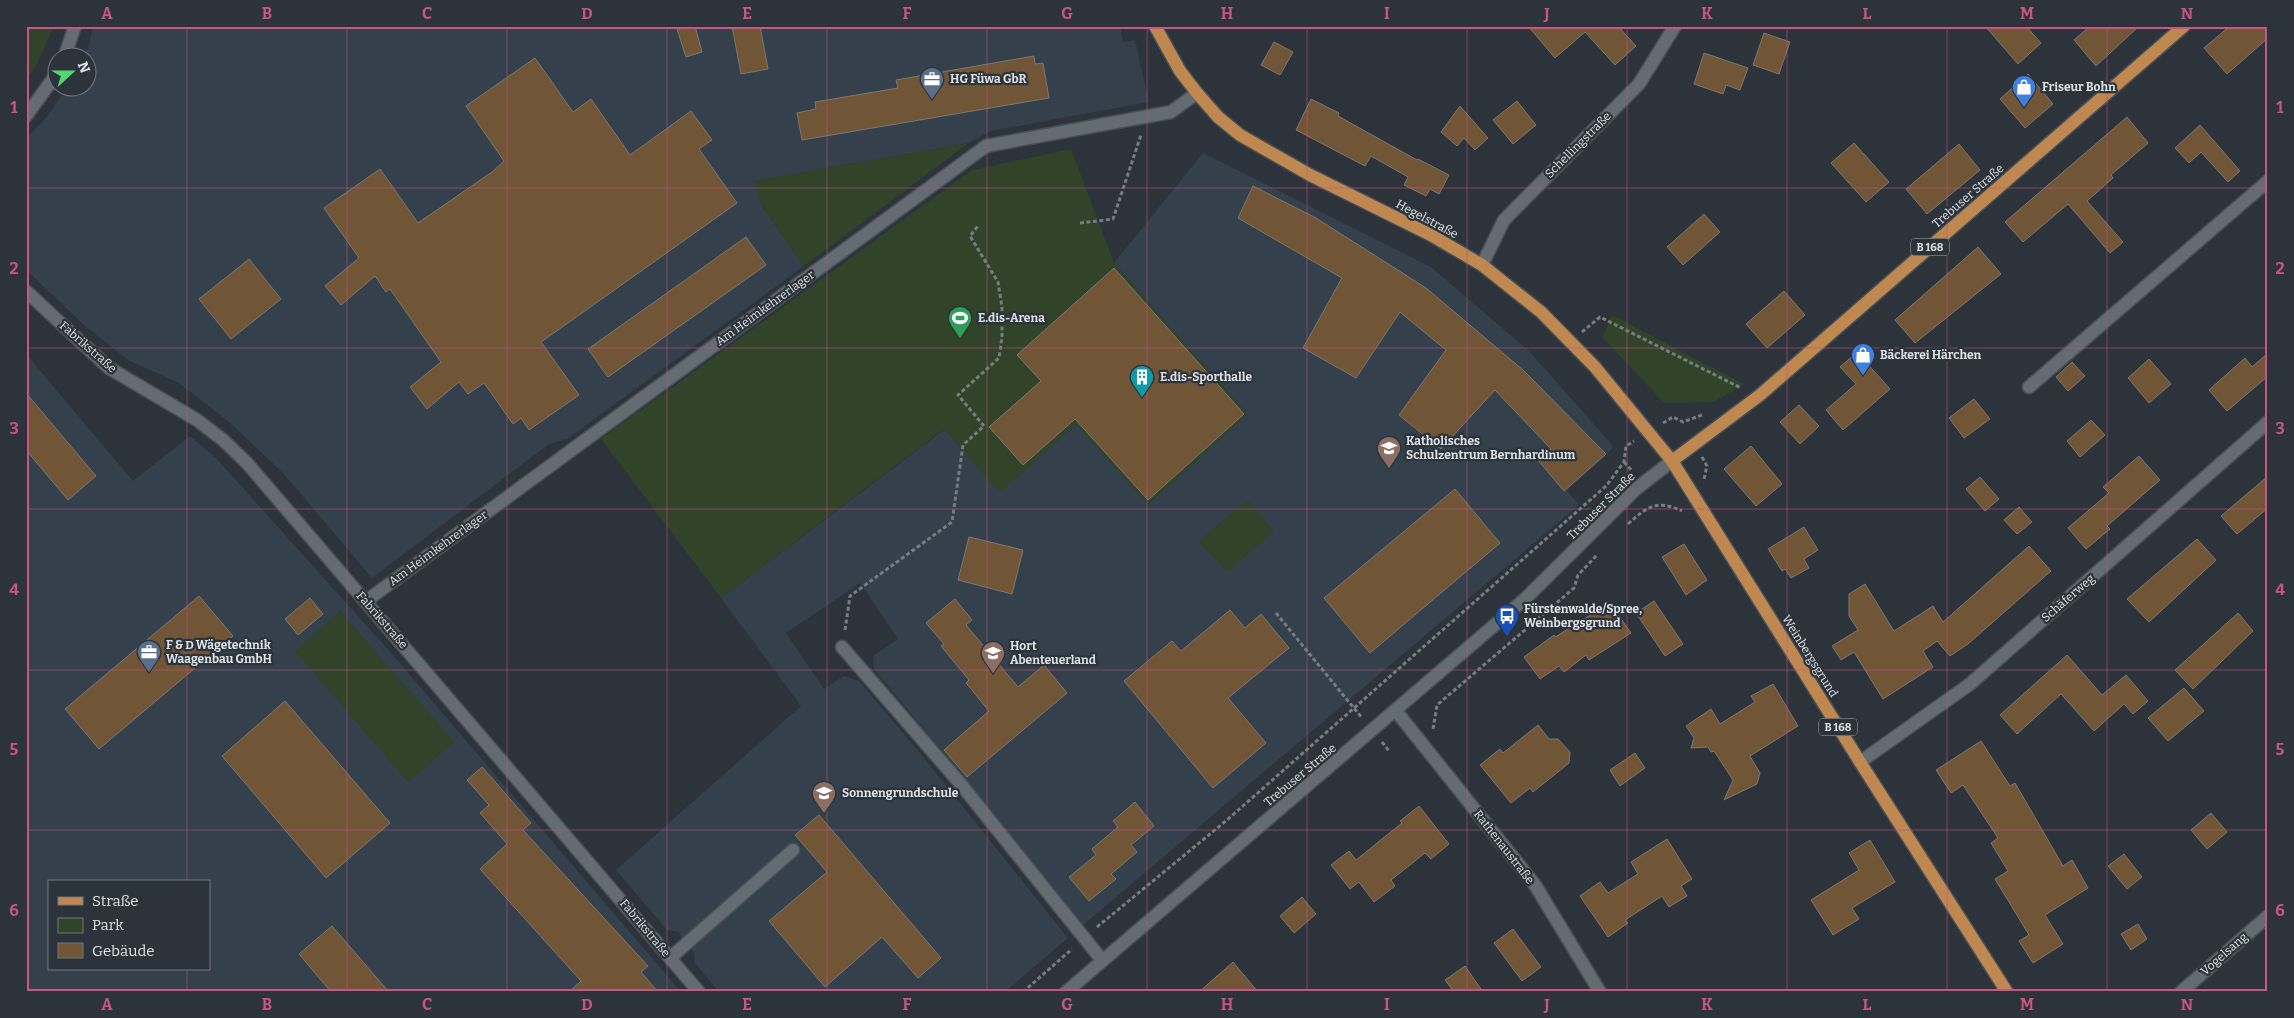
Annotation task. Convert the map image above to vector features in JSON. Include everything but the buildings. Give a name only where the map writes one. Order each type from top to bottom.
[{"type":"main road","name":"Hegelstraße","points":[[1155,26],[1180,71],[1197,93],[1218,117],[1240,135],[1310,175],[1431,235],[1482,265],[1516,290],[1571,341],[1672,461]]},
{"type":"main road","name":"Trebuser Straße","points":[[1672,461],[1760,395],[2180,27]]},
{"type":"main road","name":"Weinbergsgrund","points":[[1672,461],[1860,762],[2007,992]]},
{"type":"street","points":[[67,48],[75,26]]},
{"type":"street","name":"Schellingstraße","points":[[1482,265],[1504,220],[1639,84],[1675,26]]},
{"type":"street","points":[[26,116],[48,86]]},
{"type":"street","name":"Am Heimkehrerlager","points":[[366,601],[986,146],[1171,112],[1197,93]]},
{"type":"street","points":[[2029,387],[2268,181]]},
{"type":"street","name":"Fabrikstraße","points":[[26,291],[109,368],[198,420],[223,440],[247,464],[699,992]]},
{"type":"street","name":"Schäferweg","points":[[1860,762],[1970,684],[2268,422]]},
{"type":"street","name":"Trebuser Straße","points":[[1071,990],[1102,960],[1525,600],[1636,488],[1672,461]]},
{"type":"street","points":[[842,647],[959,782],[1102,960]]},
{"type":"street","name":"Rathenaustraße","points":[[1396,711],[1535,885],[1600,992]]},
{"type":"street","points":[[670,958],[793,850]]},
{"type":"street","name":"Vogelsang","points":[[2181,992],[2268,916]]},
{"type":"path","points":[[1080,223],[1112,219],[1147,116]]},
{"type":"path","points":[[842,647],[850,596],[952,522],[963,446],[984,426],[958,395],[998,358],[1002,337],[1002,307],[998,282],[970,236],[978,226]]},
{"type":"path","points":[[1571,341],[1600,317],[1741,388]]},
{"type":"path","points":[[1023,992],[1084,938],[1227,820],[1606,486],[1624,462],[1626,446]]},
{"type":"path","points":[[1626,526],[1646,507],[1657,506]]},
{"type":"path","points":[[1436,712],[1437,705],[1574,588],[1578,575],[1600,551]]},
{"type":"path","points":[[1276,613],[1389,751]]},
{"type":"shaded area","points":[[93,26],[1120,26],[1123,42],[1135,40],[1149,102],[991,131],[969,143],[755,181],[762,206],[804,266],[567,439],[549,444],[372,578],[283,473],[229,422],[179,383],[128,360],[84,325],[26,270],[26,138],[45,119],[60,98],[98,98],[98,48],[88,48]]},
{"type":"shaded area","points":[[1203,153],[1431,267],[1529,351],[1614,447],[1567,491],[1579,505],[1082,926],[971,786],[874,669],[873,656],[898,639],[860,583],[786,633],[824,689],[844,676],[859,681],[925,759],[1068,938],[1005,992],[719,992],[695,963],[694,952],[678,932],[667,930],[616,870],[801,706],[721,598],[945,429],[1000,492],[1076,424],[1248,415],[1114,263]]},
{"type":"shaded area","points":[[26,354],[133,481],[190,436],[216,458],[392,654],[681,992],[26,992]]},
{"type":"green space","points":[[26,26],[54,26],[36,66],[26,79]]},
{"type":"green space","points":[[969,143],[804,266],[762,206],[754,181]]},
{"type":"green space","name":"E.dis-Arena","points":[[1071,149],[1114,263],[1248,414],[1148,505],[1076,424],[1000,493],[944,429],[721,598],[601,439],[972,170]]},
{"type":"green space","points":[[1612,315],[1744,384],[1714,402],[1664,403],[1602,337]]},
{"type":"green space","points":[[1247,500],[1274,531],[1227,572],[1199,541]]},
{"type":"green space","points":[[340,611],[454,742],[408,782],[295,651]]},
{"type":"place","name":"HG Füwa GbR","points":[[932,100]]},
{"type":"place","name":"Friseur Bohn","points":[[2024,108]]},
{"type":"place","name":"E.dis-Arena","points":[[960,339]]},
{"type":"place","name":"Bäckerei Härchen","points":[[1863,376]]},
{"type":"place","name":"E.dis-Sporthalle","points":[[1142,398]]},
{"type":"place","name":"Katholisches Schulzentrum Bernhardinum","points":[[1389,469]]},
{"type":"place","name":"Fürstenwalde/Spree, Weinbergsgrund","points":[[1507,637]]},
{"type":"place","name":"F & D Wägetechnik Waagenbau GmbH","points":[[149,673]]},
{"type":"place","name":"Hort Abenteuerland","points":[[993,674]]},
{"type":"place","name":"Sonnengrundschule","points":[[824,814]]}]
